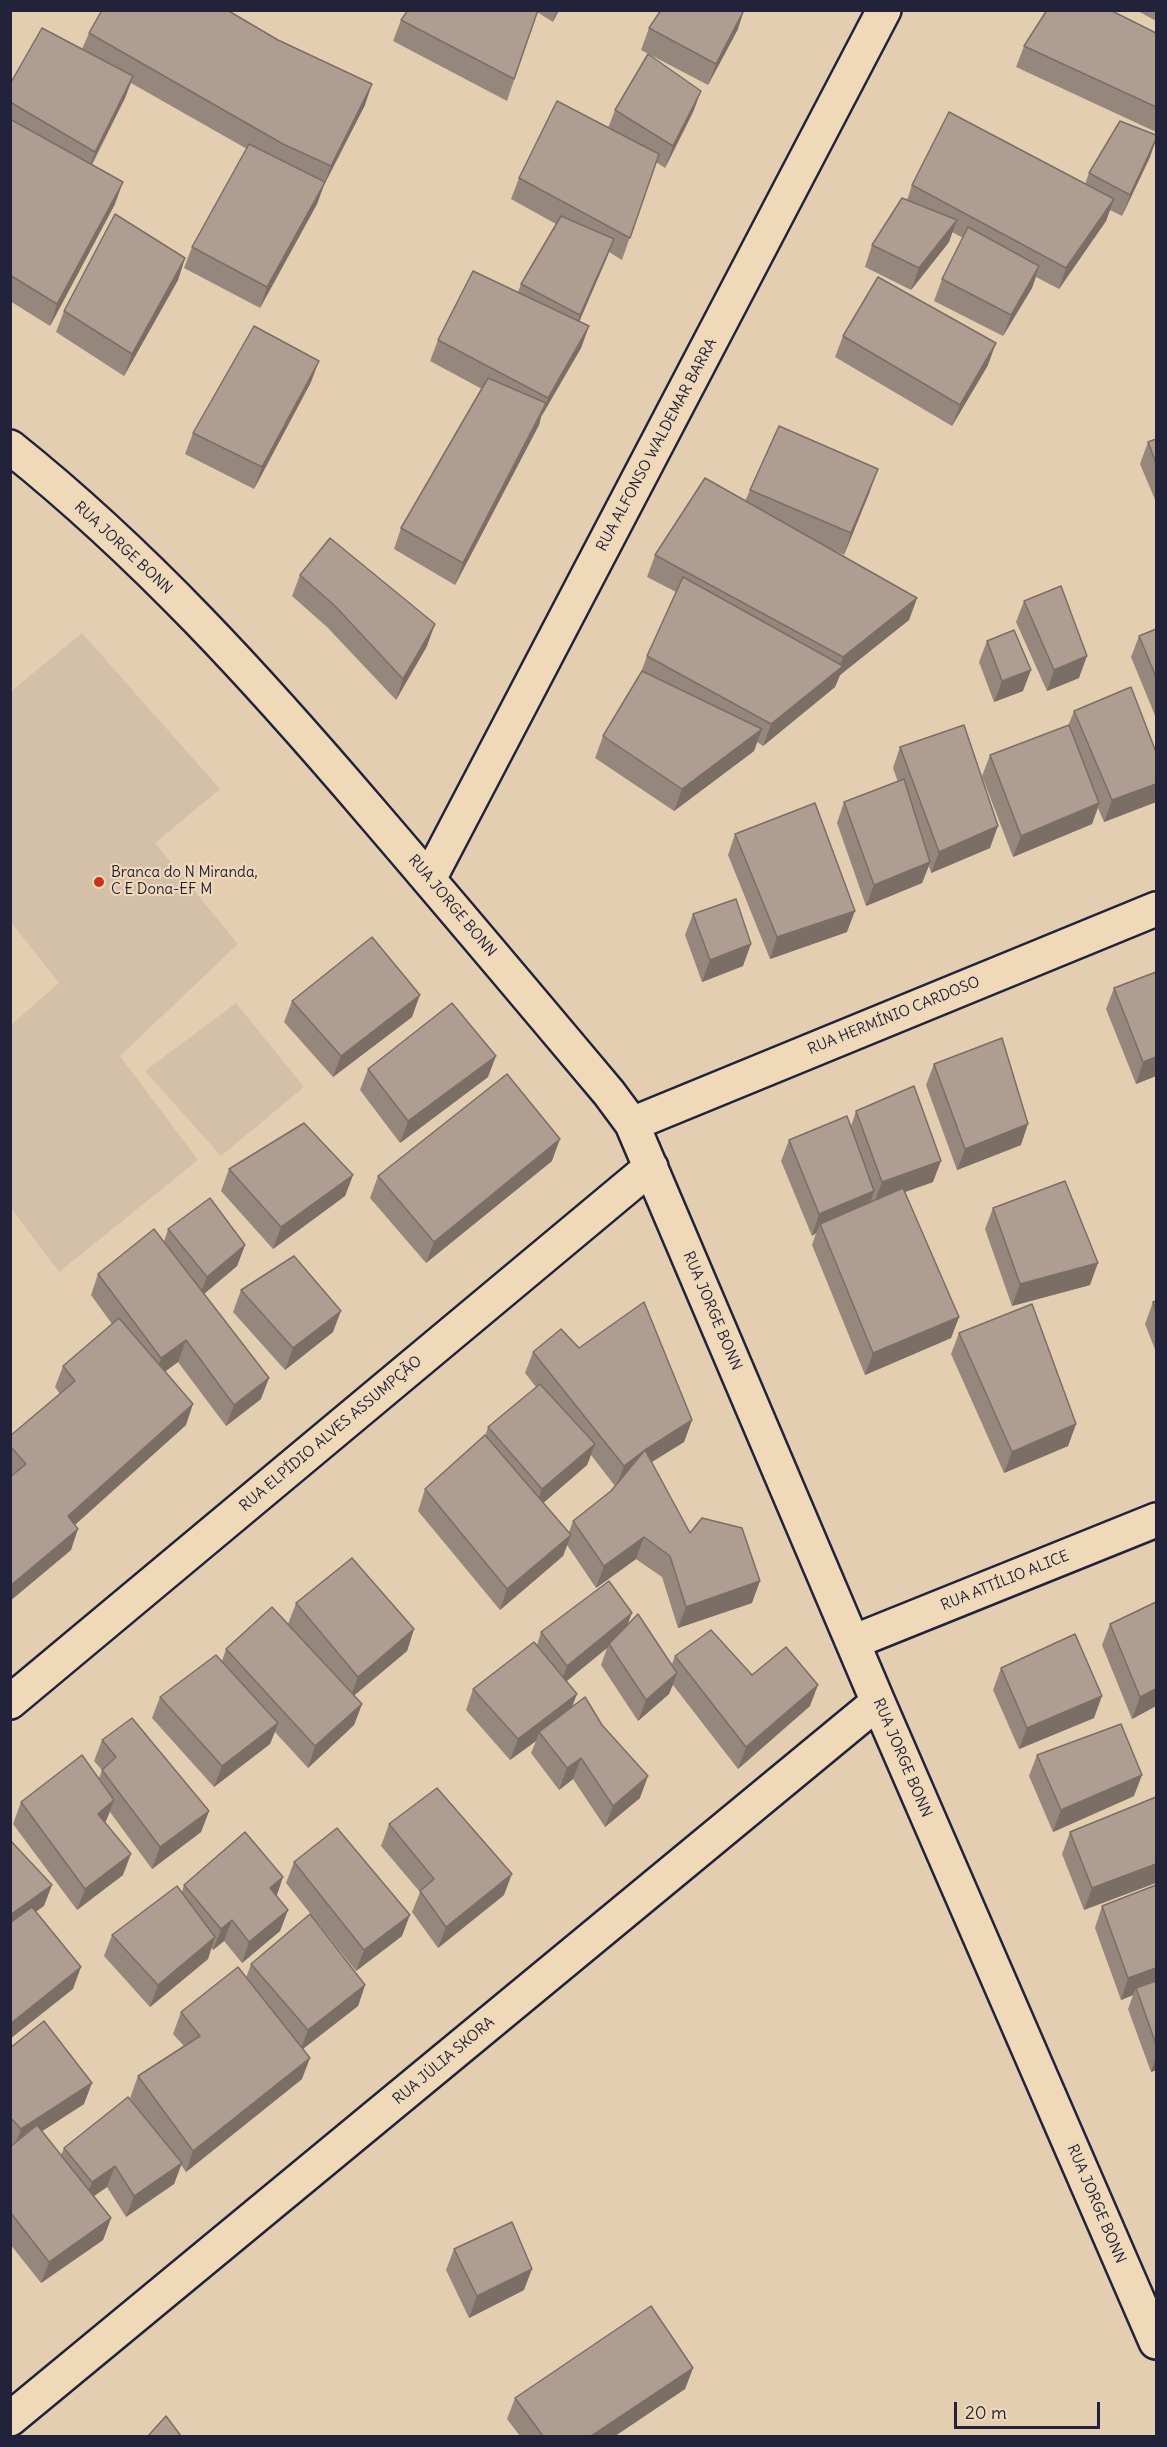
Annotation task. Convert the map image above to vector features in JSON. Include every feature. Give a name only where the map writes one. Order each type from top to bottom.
[{"type":"street","name":"RUA ALFONSO WALDEMAR BARRA","points":[[429,879],[884,10]]},
{"type":"street","name":"RUA JORGE BONN","points":[[10,447],[115,539],[195,616],[325,758],[609,1093],[632,1124],[878,1702],[1156,2342]]},
{"type":"street","name":"RUA HERMÍNIO CARDOSO","points":[[632,1124],[1156,909]]},
{"type":"street","name":"RUA ELPÍDIO ALVES ASSUMPÇÃO","points":[[10,1701],[651,1167]]},
{"type":"street","name":"RUA ATTÍLIO ALICE","points":[[854,1642],[1156,1520]]},
{"type":"street","name":"RUA JÚLIA SKORA","points":[[10,2419],[878,1702]]},
{"type":"shaded area","name":"Branca do N Miranda, C E Dona-EF M","points":[[82,633],[220,789],[155,843],[238,944],[120,1056],[198,1160],[59,1272],[11,1208],[11,1025],[59,983],[11,922],[10,692]]},
{"type":"shaded area","points":[[236,1003],[304,1087],[221,1156],[145,1071]]},
{"type":"building","points":[[102,10],[227,10],[278,40],[372,84],[331,166],[283,144],[89,33]]},
{"type":"building","points":[[408,10],[538,10],[514,79],[401,20]]},
{"type":"building","points":[[661,10],[744,10],[716,64],[649,28]]},
{"type":"building","points":[[1047,10],[1110,10],[1156,33],[1156,107],[1024,46]]},
{"type":"building","points":[[42,28],[133,76],[95,152],[10,102],[10,84]]},
{"type":"building","points":[[648,54],[701,91],[673,146],[615,110]]},
{"type":"building","points":[[557,101],[659,154],[630,238],[519,178]]},
{"type":"building","points":[[949,112],[1114,199],[1066,268],[912,185]]},
{"type":"building","points":[[10,119],[123,182],[57,304],[10,275]]},
{"type":"building","points":[[1120,121],[1156,135],[1130,195],[1089,173]]},
{"type":"building","points":[[249,144],[325,182],[267,287],[192,247]]},
{"type":"building","points":[[902,198],[957,220],[919,268],[872,245]]},
{"type":"building","points":[[115,214],[185,258],[132,354],[64,311]]},
{"type":"building","points":[[561,216],[614,239],[580,315],[521,284]]},
{"type":"building","points":[[968,227],[1039,266],[1011,315],[942,279]]},
{"type":"building","points":[[473,271],[589,326],[548,398],[438,340]]},
{"type":"building","points":[[878,277],[996,343],[960,405],[843,336]]},
{"type":"building","points":[[254,326],[319,361],[262,467],[193,433]]},
{"type":"building","points":[[488,378],[546,403],[463,563],[401,528]]},
{"type":"building","points":[[779,426],[878,469],[851,533],[750,490]]},
{"type":"building","points":[[1156,439],[1156,463],[1148,442]]},
{"type":"building","points":[[705,478],[917,598],[843,657],[655,555]]},
{"type":"building","points":[[330,538],[435,624],[403,679],[335,606],[300,575]]},
{"type":"building","points":[[683,577],[843,666],[771,724],[647,656]]},
{"type":"building","points":[[1061,586],[1087,656],[1054,670],[1024,601]]},
{"type":"building","points":[[1156,629],[1156,677],[1139,636]]},
{"type":"building","points":[[1014,630],[1031,670],[1002,681],[987,641]]},
{"type":"building","points":[[642,671],[762,729],[682,789],[603,736]]},
{"type":"building","points":[[1131,687],[1156,752],[1156,784],[1112,800],[1074,711]]},
{"type":"building","points":[[964,725],[998,826],[939,852],[900,747]]},
{"type":"building","points":[[1069,725],[1099,803],[1021,836],[990,755]]},
{"type":"building","points":[[904,779],[930,862],[874,885],[844,802]]},
{"type":"building","points":[[815,803],[855,911],[777,937],[735,834]]},
{"type":"building","points":[[736,899],[751,944],[710,960],[693,914]]},
{"type":"building","points":[[372,937],[420,995],[341,1056],[292,1001]]},
{"type":"building","points":[[1156,972],[1156,1057],[1143,1062],[1114,988]]},
{"type":"building","points":[[452,1003],[496,1056],[408,1121],[368,1069]]},
{"type":"building","points":[[1002,1038],[1028,1124],[965,1149],[934,1064]]},
{"type":"building","points":[[507,1074],[560,1139],[434,1242],[378,1176]]},
{"type":"building","points":[[914,1086],[941,1161],[882,1182],[856,1111]]},
{"type":"building","points":[[847,1116],[874,1191],[819,1214],[789,1140]]},
{"type":"building","points":[[304,1123],[353,1175],[281,1227],[229,1169]]},
{"type":"building","points":[[1065,1181],[1098,1263],[1020,1284],[993,1208]]},
{"type":"building","points":[[903,1188],[959,1317],[873,1353],[820,1224]]},
{"type":"building","points":[[210,1198],[245,1245],[207,1277],[168,1229]]},
{"type":"building","points":[[154,1229],[269,1378],[234,1405],[186,1340],[161,1358],[98,1274]]},
{"type":"building","points":[[294,1256],[341,1311],[293,1348],[241,1290]]},
{"type":"building","points":[[644,1302],[692,1420],[624,1466],[533,1352],[561,1329],[579,1348]]},
{"type":"building","points":[[1032,1304],[1076,1424],[1012,1452],[959,1333]]},
{"type":"building","points":[[119,1318],[193,1404],[68,1516],[78,1529],[10,1586],[10,1477],[26,1464],[10,1446],[10,1436],[75,1381],[63,1366]]},
{"type":"building","points":[[540,1384],[595,1444],[542,1489],[488,1427]]},
{"type":"building","points":[[485,1435],[571,1535],[507,1589],[425,1489]]},
{"type":"building","points":[[645,1450],[690,1533],[702,1518],[742,1528],[760,1581],[686,1607],[670,1556],[644,1537],[604,1566],[573,1521],[611,1491]]},
{"type":"building","points":[[352,1558],[414,1629],[358,1677],[296,1603]]},
{"type":"building","points":[[609,1581],[632,1613],[567,1666],[541,1632]]},
{"type":"building","points":[[1156,1602],[1156,1689],[1140,1697],[1110,1624]]},
{"type":"building","points":[[272,1607],[362,1704],[315,1746],[226,1649]]},
{"type":"building","points":[[638,1614],[677,1673],[646,1700],[609,1644]]},
{"type":"building","points":[[711,1630],[752,1675],[786,1647],[818,1685],[746,1747],[675,1656]]},
{"type":"building","points":[[1075,1634],[1102,1696],[1027,1728],[1001,1668]]},
{"type":"building","points":[[534,1642],[577,1694],[518,1739],[473,1689]]},
{"type":"building","points":[[216,1655],[278,1723],[222,1766],[160,1697]]},
{"type":"building","points":[[585,1697],[602,1725],[648,1776],[613,1806],[581,1758],[567,1768],[539,1732]]},
{"type":"building","points":[[132,1718],[209,1811],[160,1847],[102,1770],[116,1757],[102,1740]]},
{"type":"building","points":[[1121,1724],[1142,1775],[1061,1810],[1037,1755]]},
{"type":"building","points":[[82,1755],[114,1800],[98,1814],[131,1854],[85,1889],[21,1802]]},
{"type":"building","points":[[437,1788],[512,1874],[446,1927],[420,1891],[434,1879],[389,1824]]},
{"type":"building","points":[[1156,1797],[1156,1864],[1092,1888],[1070,1832]]},
{"type":"building","points":[[337,1828],[410,1915],[364,1950],[294,1862]]},
{"type":"building","points":[[245,1832],[283,1877],[270,1888],[288,1910],[249,1942],[232,1920],[221,1929],[184,1885]]},
{"type":"building","points":[[10,1840],[52,1885],[10,1915]]},
{"type":"building","points":[[1156,1885],[1156,1968],[1128,1978],[1102,1906]]},
{"type":"building","points":[[177,1886],[215,1937],[158,1985],[112,1935]]},
{"type":"building","points":[[32,1907],[81,1967],[10,2024],[10,1923]]},
{"type":"building","points":[[310,1914],[365,1985],[308,2030],[251,1964]]},
{"type":"building","points":[[238,1967],[310,2058],[193,2151],[138,2076],[200,2036],[181,2012]]},
{"type":"building","points":[[1156,1981],[1156,2044],[1136,1988]]},
{"type":"building","points":[[44,2021],[92,2083],[21,2129],[10,2117],[10,2048]]},
{"type":"building","points":[[128,2097],[182,2163],[134,2196],[115,2166],[92,2182],[64,2148]]},
{"type":"building","points":[[37,2125],[111,2218],[49,2262],[10,2212],[10,2147]]},
{"type":"building","points":[[512,2222],[532,2269],[477,2296],[454,2249]]},
{"type":"building","points":[[651,2306],[693,2368],[591,2436],[543,2436],[515,2398]]},
{"type":"building","points":[[166,2416],[181,2436],[148,2436]]},
{"type":"place","name":"Branca do N Miranda, C E Dona-EF M","points":[[99,882]]}]
